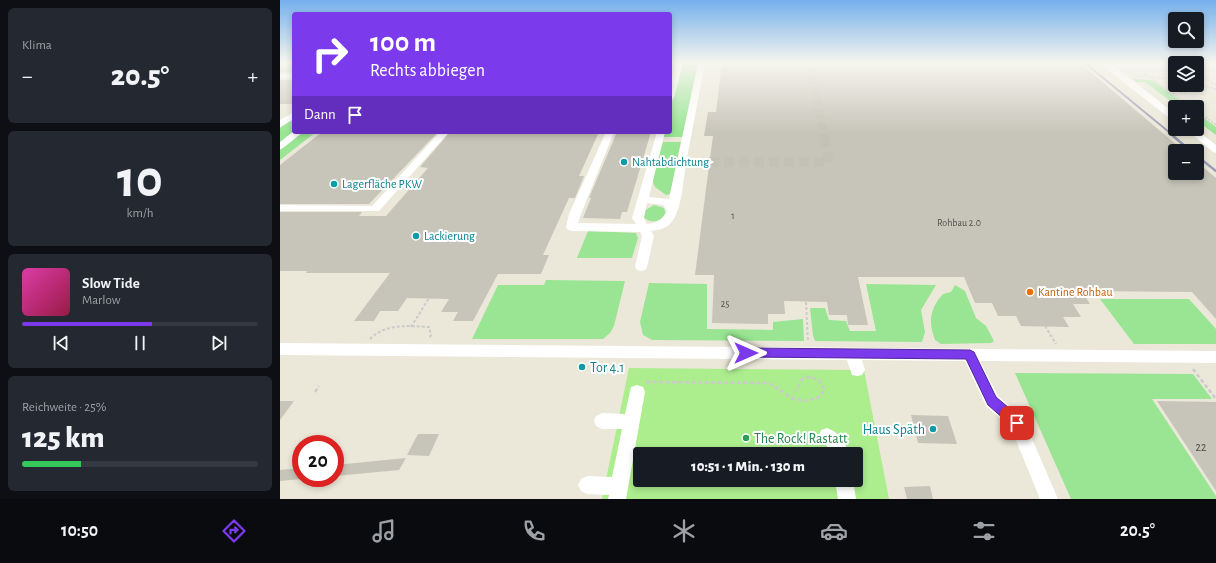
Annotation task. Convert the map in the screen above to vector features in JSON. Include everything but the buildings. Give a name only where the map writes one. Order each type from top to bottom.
[{"type":"lane","points":[[609,134],[575,214],[572,227],[645,228],[656,227],[668,221],[672,211],[683,161],[697,86]]},
{"type":"lane","points":[[1134,86],[1168,113]]},
{"type":"lane","points":[[280,124],[292,115]]},
{"type":"lane","points":[[280,146],[296,134]]},
{"type":"lane","points":[[280,208],[374,209],[443,134]]},
{"type":"lane","points":[[641,267],[648,236],[645,228],[638,218],[660,134]]},
{"type":"lane","points":[[1199,136],[1216,150]]},
{"type":"lane","points":[[683,161],[709,162]]},
{"type":"lane","points":[[644,200],[667,202],[672,211]]},
{"type":"lane","points":[[280,349],[1216,357]]},
{"type":"lane","points":[[853,354],[857,370]]},
{"type":"lane","points":[[970,355],[992,401],[1017,423],[1049,499]]},
{"type":"lane","points":[[587,485],[618,492],[638,392]]},
{"type":"lane","points":[[602,421],[632,422]]},
{"type":"lane","points":[[827,436],[836,442],[839,447]]},
{"type":"lane","points":[[845,487],[847,499]]},
{"type":"path","points":[[1206,86],[1216,89]]},
{"type":"path","points":[[1166,88],[1185,93]]},
{"type":"path","points":[[1166,88],[1182,100]]},
{"type":"path","points":[[1204,116],[1216,125]]},
{"type":"path","points":[[411,327],[429,298]]},
{"type":"path","points":[[806,302],[809,354]]},
{"type":"path","points":[[1046,326],[1063,356]]},
{"type":"path","points":[[362,349],[373,334],[392,327],[429,327],[431,335],[422,350]]},
{"type":"path","points":[[1184,357],[1216,399]]},
{"type":"path","points":[[638,392],[642,383],[648,381],[769,383],[779,388],[791,398],[802,402],[814,400],[822,395],[824,388],[821,381],[817,378],[809,376],[802,379],[796,391]]},
{"type":"path","points":[[315,392],[319,386]]},
{"type":"green space","points":[[677,86],[693,86],[683,137],[662,137],[663,134],[672,134],[672,103]]},
{"type":"green space","points":[[1151,86],[1161,86],[1179,100],[1169,100]]},
{"type":"green space","points":[[1204,118],[1216,127],[1216,135],[1204,126]]},
{"type":"green space","points":[[292,119],[292,134],[280,143],[280,128]]},
{"type":"green space","points":[[300,134],[313,134],[280,160],[280,150]]},
{"type":"green space","points":[[663,142],[681,142],[670,194],[666,195],[655,187],[652,180]]},
{"type":"green space","points":[[654,205],[664,208],[666,215],[658,221],[649,221],[643,217],[644,211]]},
{"type":"green space","points":[[588,231],[636,233],[638,238],[632,258],[577,258]]},
{"type":"green space","points":[[546,280],[625,281],[614,326],[610,333],[603,339],[472,339],[498,285],[544,285]]},
{"type":"green space","points":[[649,283],[707,284],[707,329],[773,330],[773,322],[803,319],[804,341],[652,340],[643,335],[640,322]]},
{"type":"green space","points":[[866,284],[936,285],[921,310],[925,332],[922,342],[815,341],[813,336],[810,308],[825,308],[829,320],[846,321],[850,331],[876,331]]},
{"type":"green space","points":[[955,285],[965,291],[976,318],[986,326],[994,341],[991,343],[941,344],[935,340],[931,327],[933,310],[943,294],[951,292]]},
{"type":"green space","points":[[1100,299],[1189,299],[1216,329],[1216,344],[1134,344]]},
{"type":"green space","name":"The Rock! Rastatt","points":[[629,368],[864,370],[889,499],[602,499]]},
{"type":"green space","points":[[1015,373],[1193,374],[1212,399],[1152,399],[1216,496],[1216,499],[1071,499]]},
{"type":"tunnel","points":[[814,86],[824,137]]},
{"type":"tunnel","points":[[709,162],[829,162],[824,136]]},
{"type":"railway","points":[[1113,86],[1175,137]]},
{"type":"railway","points":[[1173,136],[1183,144]]},
{"type":"railway","points":[[1204,162],[1216,171]]},
{"type":"place","name":"Nahtabdichtung","points":[[624,162]]},
{"type":"place","name":"Lagerfläche PKW","points":[[334,184]]},
{"type":"place","name":"Lackierung","points":[[416,236]]},
{"type":"place","name":"Kantine Rohbau","points":[[1030,292]]},
{"type":"place","name":"Tor 4.1","points":[[582,367]]},
{"type":"place","name":"Haus Späth","points":[[933,429]]},
{"type":"place","name":"The Rock! Rastatt","points":[[746,438]]},
{"type":"route","points":[[746,353],[970,355],[992,401],[1017,423]]}]
